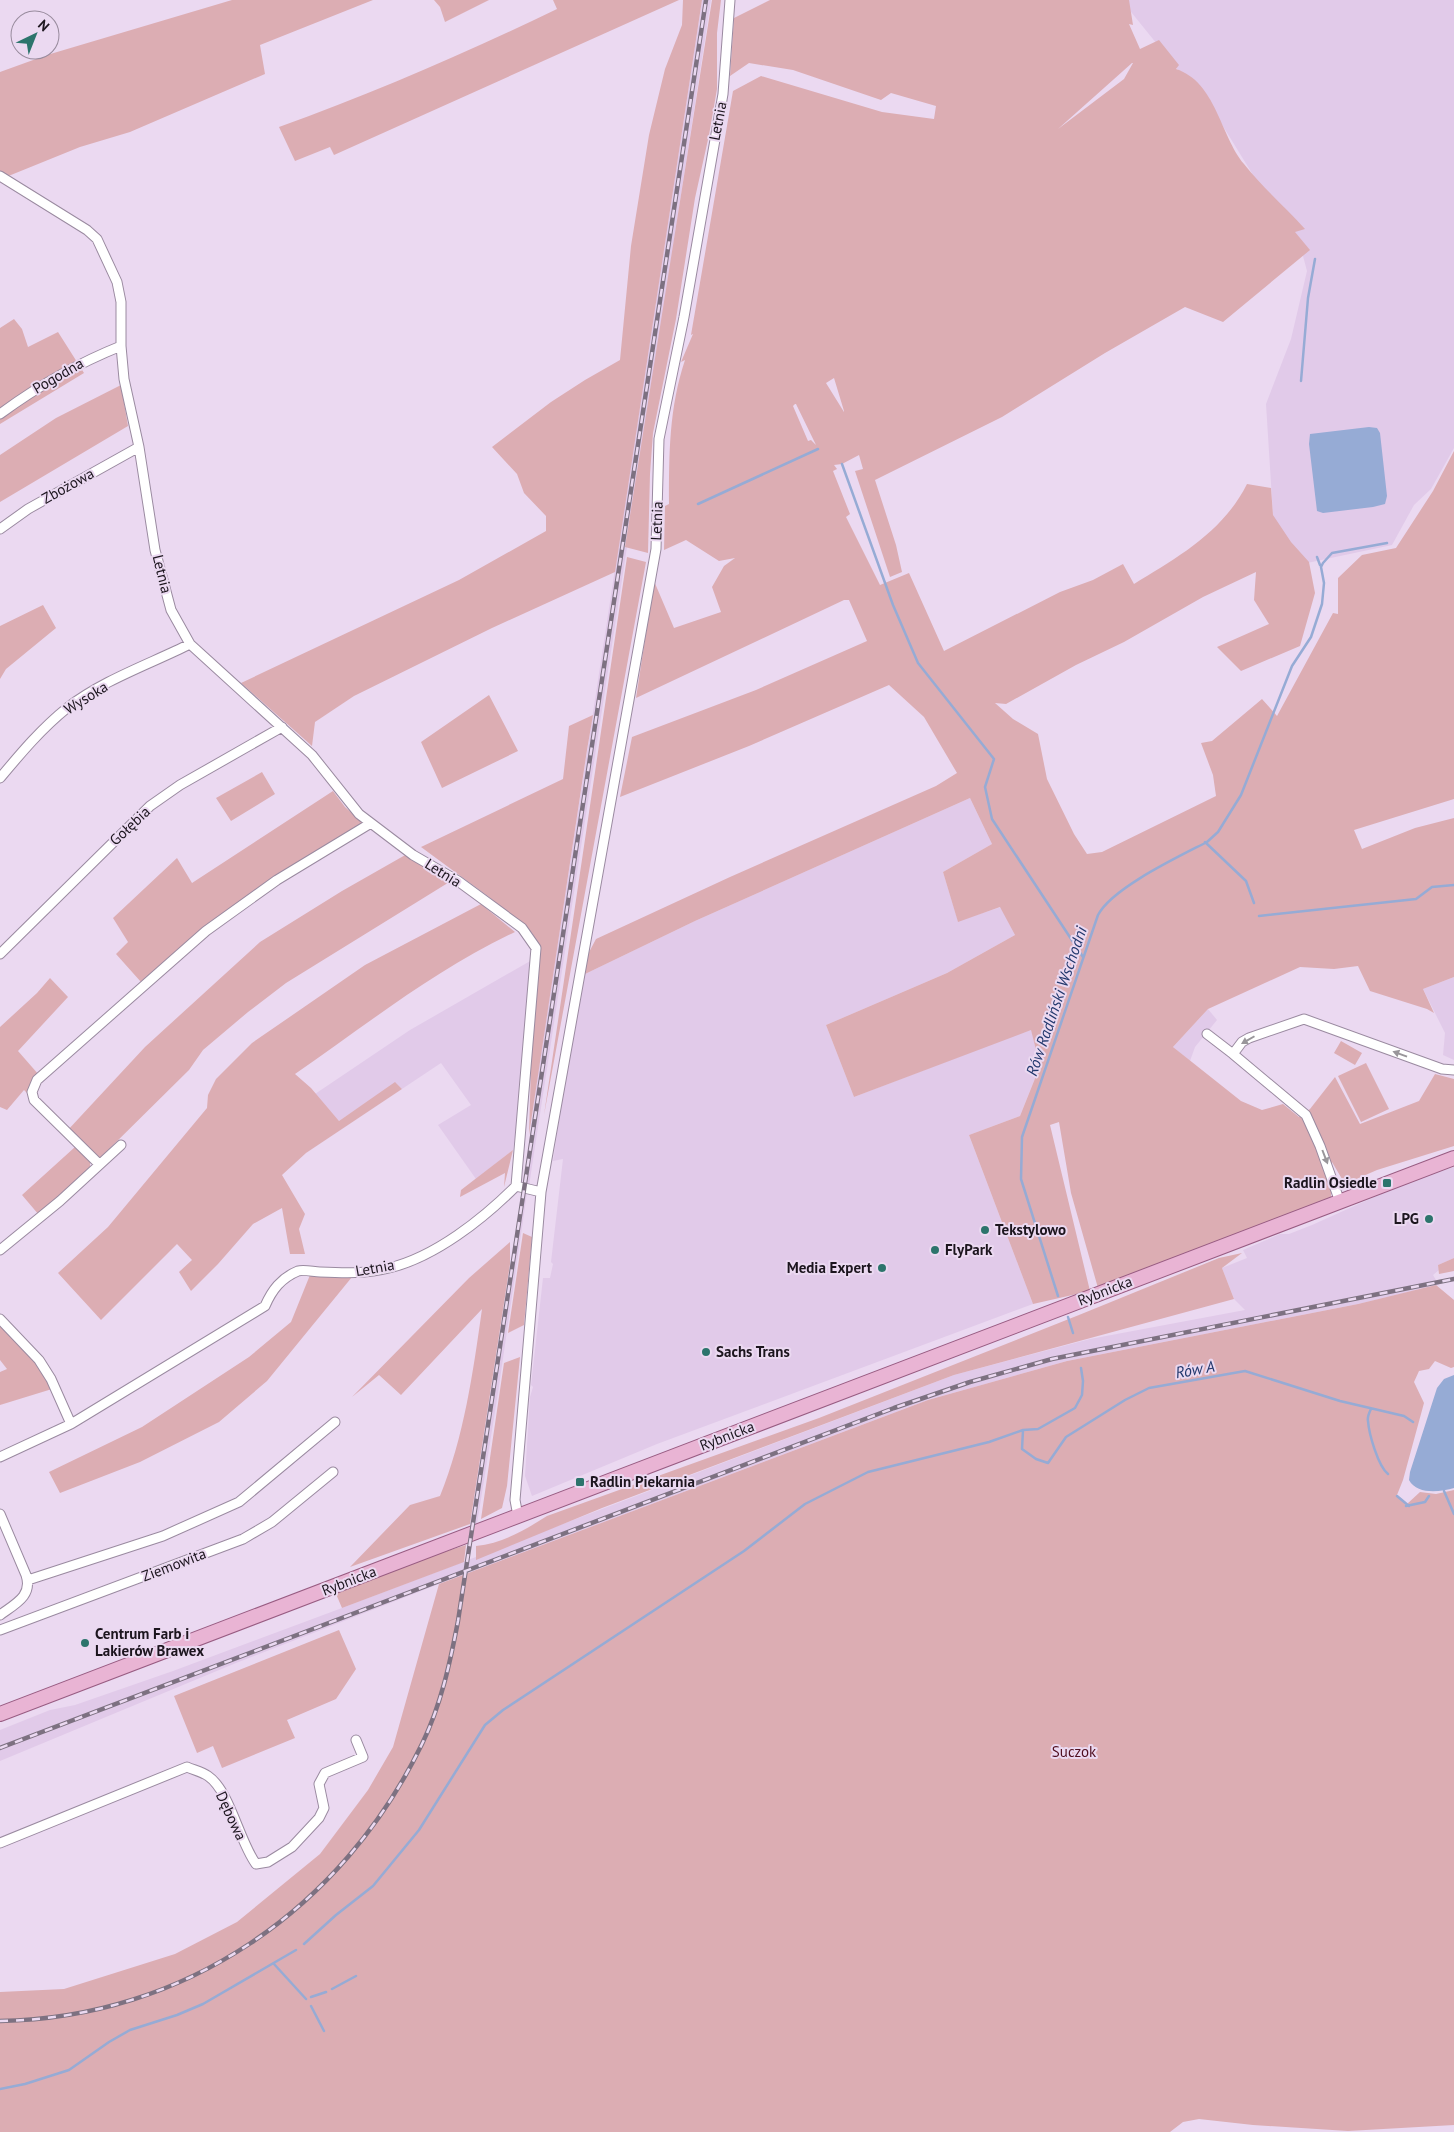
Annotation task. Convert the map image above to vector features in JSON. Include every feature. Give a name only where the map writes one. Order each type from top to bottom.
[{"type":"main road","name":"Rybnicka","points":[[0,1714],[1454,1158]]},
{"type":"street","name":"Letnia","points":[[518,1516],[515,1500],[541,1192],[656,549],[659,439],[684,316],[723,94],[730,0]]},
{"type":"street","name":"Letnia","points":[[0,176],[87,230],[97,239],[117,282],[122,302],[121,346],[124,380],[139,447],[155,550],[171,610],[190,644],[312,755],[359,814],[414,854],[458,881],[522,928],[536,948],[516,1186],[502,1200],[436,1250],[389,1268],[364,1272],[299,1270],[280,1281],[272,1291],[265,1306],[71,1424],[0,1457]]},
{"type":"street","name":"Pogodna","points":[[0,414],[60,373],[121,346]]},
{"type":"street","name":"Zbożowa","points":[[0,529],[28,509],[139,447]]},
{"type":"street","name":"Wysoka","points":[[0,778],[41,730],[68,707],[99,688],[190,644]]},
{"type":"street","name":"Gołębia","points":[[0,954],[150,806],[180,785],[282,727]]},
{"type":"street","points":[[99,1164],[34,1100],[32,1092],[37,1080],[206,931],[277,880],[371,823]]},
{"type":"street","points":[[1233,1054],[1247,1039],[1304,1019],[1450,1070]]},
{"type":"street","points":[[1207,1034],[1306,1115],[1320,1146],[1340,1202]]},
{"type":"street","points":[[0,1250],[54,1207],[121,1145]]},
{"type":"street","points":[[516,1186],[541,1192]]},
{"type":"street","points":[[0,1320],[39,1360],[51,1379],[71,1424]]},
{"type":"street","points":[[28,1580],[163,1536],[239,1502],[336,1422]]},
{"type":"street","name":"Ziemowita","points":[[0,1630],[243,1539],[272,1522],[333,1472]]},
{"type":"street","points":[[0,1514],[28,1580],[28,1589],[24,1596],[0,1615]]},
{"type":"street","name":"Dębowa","points":[[0,1843],[187,1767],[209,1777],[222,1791],[249,1854],[256,1864],[268,1862],[292,1846],[319,1818],[324,1808],[319,1784],[325,1773],[363,1757],[356,1740]]},
{"type":"shaded area","points":[[702,0],[711,0],[529,1186],[524,1183],[537,1079]]},
{"type":"shaded area","points":[[1126,0],[1454,0],[1454,448],[1431,489],[1414,505],[1392,545],[1293,566],[1273,515],[1266,404],[1291,339],[1307,271],[1303,256],[1221,123],[1127,7]]},
{"type":"shaded area","points":[[970,798],[992,844],[943,872],[958,921],[1001,907],[1015,935],[947,973],[826,1025],[854,1097],[1031,1029],[1040,1066],[1020,1116],[969,1135],[1033,1304],[657,1444],[532,1496],[525,1476],[530,1397],[533,1387],[531,1385],[543,1278],[550,1278],[553,1264],[551,1262],[563,1159],[553,1161],[572,1030],[583,975],[695,921]]},
{"type":"shaded area","points":[[532,960],[521,1095],[513,1150],[476,1179],[438,1125],[471,1105],[441,1063],[402,1089],[395,1083],[339,1121],[315,1094],[410,1030]]},
{"type":"shaded area","points":[[1454,977],[1454,1060],[1443,1055],[1445,1033],[1423,989]]},
{"type":"shaded area","points":[[1208,1009],[1217,1020],[1195,1047],[1190,1061],[1173,1047]]},
{"type":"shaded area","points":[[1454,1167],[1454,1258],[1438,1265],[1439,1270],[1433,1275],[1439,1285],[1358,1304],[1067,1361],[928,1400],[439,1584],[236,1663],[0,1761],[0,1730],[50,1710],[75,1705],[173,1671],[954,1375],[1090,1339],[1245,1310],[1234,1299],[1222,1268],[1247,1258],[1243,1250],[1280,1234],[1289,1234],[1312,1225],[1412,1180]]},
{"type":"shaded area","points":[[522,1192],[527,1193],[498,1393],[477,1524],[470,1524]]},
{"type":"green space","points":[[232,0],[373,0],[260,45],[265,74],[130,132],[80,147],[6,177],[0,171],[0,72],[33,60],[60,60],[60,51]]},
{"type":"green space","points":[[434,0],[489,0],[445,22],[440,7]]},
{"type":"green space","points":[[553,0],[679,0],[334,155],[330,147],[295,161],[279,127],[385,86],[489,41],[557,9]]},
{"type":"green space","points":[[683,0],[702,0],[615,572],[492,628],[354,696],[315,722],[312,746],[241,683],[459,580],[546,531],[546,516],[524,493],[517,474],[492,447],[551,402],[620,360],[631,246],[649,135],[665,69],[682,25]]},
{"type":"green space","points":[[712,0],[721,0],[717,33],[717,89],[695,198],[676,319],[653,433],[648,553],[625,547]]},
{"type":"green space","points":[[770,0],[1129,0],[1133,25],[1129,24],[1140,49],[1159,40],[1179,65],[1176,69],[1200,85],[1209,97],[1229,139],[1244,164],[1305,229],[1295,232],[1310,250],[1223,322],[1185,307],[1105,353],[1002,417],[875,480],[896,545],[902,572],[890,577],[855,471],[863,469],[859,455],[842,464],[834,465],[837,469],[833,471],[850,514],[846,517],[880,585],[909,573],[944,651],[1060,592],[1093,580],[1123,564],[1134,584],[1183,553],[1212,530],[1237,501],[1247,484],[1271,488],[1273,515],[1291,542],[1309,562],[1315,593],[1300,646],[1241,671],[1217,647],[1269,624],[1254,600],[1256,572],[1203,597],[1124,642],[1076,665],[1006,704],[995,703],[1013,719],[1038,734],[1047,779],[1074,834],[1087,854],[1102,852],[1216,796],[1213,775],[1201,743],[1212,741],[1262,699],[1277,716],[1333,613],[1338,614],[1338,578],[1362,555],[1396,548],[1433,491],[1454,451],[1454,799],[1354,830],[1362,849],[1415,828],[1454,818],[1454,977],[1423,989],[1434,1013],[1427,1009],[1370,991],[1358,966],[1334,969],[1300,967],[1208,1009],[1173,1047],[1241,1101],[1262,1110],[1283,1104],[1299,1117],[1310,1109],[1335,1077],[1360,1124],[1419,1101],[1435,1074],[1454,1079],[1454,1146],[1377,1170],[1345,1184],[1332,1162],[1331,1197],[1098,1288],[1071,1193],[1059,1122],[1050,1125],[1090,1291],[1033,1304],[969,1135],[1020,1116],[1040,1066],[1031,1030],[854,1097],[826,1025],[947,973],[1015,935],[1000,907],[958,922],[943,872],[992,844],[970,798],[695,921],[583,975],[587,956],[596,939],[730,877],[936,786],[957,773],[924,717],[889,685],[749,746],[620,797],[632,737],[756,690],[867,641],[849,600],[844,600],[636,698],[654,581],[674,628],[721,612],[712,587],[724,566],[735,558],[719,561],[686,540],[664,550],[665,506],[669,504],[673,413],[685,360],[681,362],[693,334],[691,335],[733,91],[761,76],[882,112],[934,119],[936,106],[891,93],[881,100],[793,70],[749,63],[730,76],[734,18]],"holes":[[[1132,63],[1124,79],[1058,129]],[[834,378],[844,412],[826,383]],[[796,404],[816,445],[811,440],[808,441],[793,406]]]},
{"type":"green space","points":[[14,319],[22,329],[28,347],[58,332],[84,373],[0,424],[0,328]]},
{"type":"green space","points":[[121,385],[128,426],[0,502],[0,455],[56,418]]},
{"type":"green space","points":[[627,557],[646,562],[544,1115]]},
{"type":"green space","points":[[43,605],[56,628],[6,669],[0,679],[0,626]]},
{"type":"green space","points":[[489,695],[518,751],[442,788],[421,742]]},
{"type":"green space","points":[[593,715],[529,1135],[532,1031],[540,950],[532,933],[489,897],[421,847],[563,779],[569,726]]},
{"type":"green space","points":[[262,772],[275,794],[231,821],[216,798]]},
{"type":"green space","points":[[333,791],[345,807],[363,823],[141,982],[116,954],[128,942],[113,918],[177,858],[192,883]]},
{"type":"green space","points":[[407,854],[451,881],[286,983],[248,1012],[203,1050],[189,1070],[99,1159],[67,1131],[145,1047],[260,942],[342,891]]},
{"type":"green space","points":[[481,904],[515,932],[429,980],[295,1074],[311,1088],[339,1121],[395,1082],[402,1089],[306,1153],[282,1175],[305,1214],[299,1229],[305,1254],[290,1254],[282,1208],[253,1224],[191,1291],[179,1272],[192,1260],[177,1244],[101,1320],[58,1273],[108,1227],[207,1108],[208,1095],[216,1079],[252,1043],[365,965]]},
{"type":"green space","points":[[50,978],[68,997],[18,1051],[39,1075],[29,1095],[24,1090],[7,1110],[0,1107],[0,1027],[37,993]]},
{"type":"green space","points":[[1341,1041],[1362,1053],[1355,1065],[1334,1053]]},
{"type":"green space","points":[[1366,1063],[1389,1109],[1361,1122],[1338,1076]]},
{"type":"green space","points":[[75,1147],[90,1160],[90,1167],[39,1215],[22,1195]]},
{"type":"green space","points":[[513,1150],[504,1187],[505,1173],[460,1197],[461,1190]]},
{"type":"green space","points":[[523,1233],[532,1237],[524,1325],[508,1333]]},
{"type":"green space","points":[[510,1242],[510,1264],[470,1524],[350,1567],[410,1505],[440,1496],[461,1428],[471,1381],[482,1309],[401,1395],[379,1375],[352,1397],[469,1278]]},
{"type":"green space","points":[[1242,1253],[1222,1268],[1234,1299],[954,1375],[602,1508],[476,1560],[476,1546],[505,1539],[547,1516],[819,1418],[1219,1258]]},
{"type":"green space","points":[[1454,1258],[1454,1271],[1439,1274],[1438,1265]]},
{"type":"green space","points":[[310,1275],[352,1277],[267,1381],[219,1422],[140,1462],[60,1493],[49,1472],[142,1427],[249,1357],[291,1322]]},
{"type":"green space","name":"Suczok","points":[[1436,1285],[1454,1300],[1454,1367],[1451,1368],[1435,1361],[1429,1369],[1419,1371],[1414,1382],[1424,1403],[1403,1480],[1397,1495],[1407,1504],[1420,1492],[1436,1494],[1454,1490],[1454,2125],[1348,2131],[1253,2125],[1199,2119],[1183,2122],[1170,2132],[0,2132],[0,1992],[64,1989],[175,1954],[237,1922],[320,1854],[368,1790],[393,1747],[439,1584],[928,1400],[1067,1361],[1358,1304]]},
{"type":"green space","points":[[0,1326],[40,1367],[52,1389],[0,1405],[0,1372],[7,1369],[0,1360]]},
{"type":"green space","points":[[520,1357],[507,1486],[502,1508],[481,1519],[504,1363]]},
{"type":"green space","points":[[466,1545],[464,1562],[342,1608],[336,1594],[419,1560]]},
{"type":"green space","points":[[339,1630],[356,1669],[336,1699],[287,1720],[295,1738],[222,1768],[213,1746],[197,1753],[174,1696]]},
{"type":"water","points":[[1369,427],[1377,428],[1380,433],[1387,496],[1385,504],[1323,513],[1317,511],[1309,444],[1310,434]]},
{"type":"water","points":[[1454,1375],[1454,1488],[1442,1491],[1423,1490],[1417,1488],[1409,1480],[1410,1472],[1437,1388],[1444,1379]]},
{"type":"waterway","points":[[1301,381],[1308,298],[1315,259]]},
{"type":"waterway","points":[[698,504],[818,449]]},
{"type":"waterway","points":[[842,464],[893,605],[918,663],[994,759],[985,787],[992,819],[1083,957]]},
{"type":"waterway","name":"Rów Radliński Wschodni","points":[[1058,1296],[1021,1179],[1022,1137],[1098,915],[1117,894],[1131,884],[1207,842],[1218,832],[1241,795],[1292,666],[1311,637],[1322,604],[1324,583],[1321,567],[1323,563],[1332,553],[1387,543]]},
{"type":"waterway","points":[[1317,557],[1320,565]]},
{"type":"waterway","name":"Rów Radliński Wschodni","points":[[1205,842],[1246,881],[1254,903]]},
{"type":"waterway","name":"Rów Radliński Wschodni","points":[[1259,916],[1416,899],[1432,887],[1454,885]]},
{"type":"waterway","name":"Rów Radliński Wschodni","points":[[1068,1317],[1073,1333]]},
{"type":"waterway","points":[[304,1944],[336,1915],[373,1886],[419,1830],[485,1725],[503,1710],[744,1551],[805,1504],[868,1472],[989,1442],[1023,1430],[1038,1429],[1075,1408],[1082,1395],[1083,1381],[1081,1368]]},
{"type":"waterway","name":"Rów A","points":[[1023,1430],[1022,1449],[1036,1459],[1048,1463],[1066,1437],[1125,1400],[1149,1388],[1245,1371],[1340,1401],[1404,1416],[1413,1422]]},
{"type":"waterway","points":[[1371,1409],[1368,1420],[1372,1441],[1381,1464],[1388,1474]]},
{"type":"waterway","points":[[1444,1491],[1454,1514]]},
{"type":"waterway","points":[[1397,1496],[1409,1506]]},
{"type":"waterway","points":[[1406,1506],[1425,1502],[1429,1496]]},
{"type":"waterway","points":[[0,2089],[25,2084],[69,2070],[130,2030],[177,2015],[203,2004],[296,1950]]},
{"type":"waterway","points":[[274,1964],[306,1999]]},
{"type":"waterway","points":[[332,1989],[356,1976]]},
{"type":"waterway","points":[[311,1997],[326,1992]]},
{"type":"waterway","points":[[311,2006],[324,2031]]},
{"type":"railway","points":[[0,2021],[68,2015],[133,2000],[194,1976],[250,1943],[302,1903],[348,1856],[388,1803],[422,1744],[435,1714],[448,1668],[458,1621],[706,0]]},
{"type":"railway","points":[[0,1748],[894,1408],[970,1382],[1052,1359],[1454,1279]]},
{"type":"place","name":"Radlin Osiedle","points":[[1387,1183]]},
{"type":"place","name":"LPG","points":[[1429,1219]]},
{"type":"place","name":"Tekstylowo","points":[[985,1230]]},
{"type":"place","name":"FlyPark","points":[[935,1250]]},
{"type":"place","name":"Media Expert","points":[[882,1268]]},
{"type":"place","name":"Sachs Trans","points":[[706,1352]]},
{"type":"place","name":"Radlin Piekarnia","points":[[580,1482]]},
{"type":"place","name":"Centrum Farb i Lakierów Brawex","points":[[85,1643]]}]
